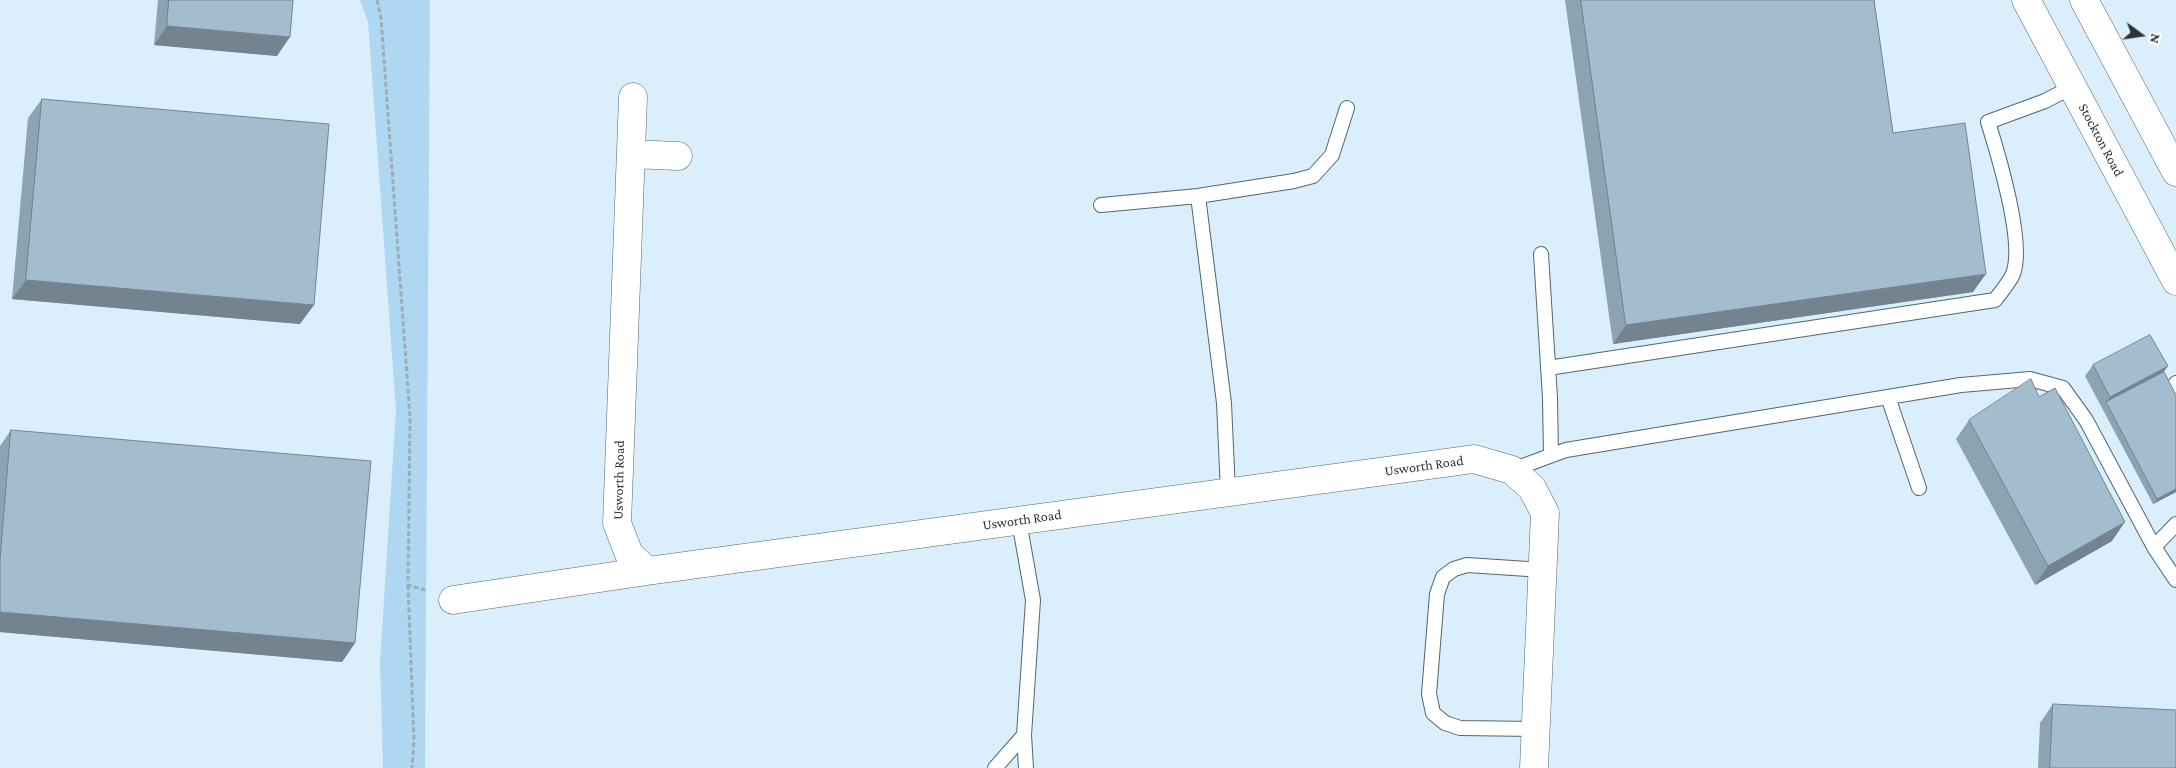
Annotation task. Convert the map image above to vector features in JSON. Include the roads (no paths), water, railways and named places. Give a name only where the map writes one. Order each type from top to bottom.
[{"type":"main road","name":"Stockton Road","points":[[2026,0],[2176,280]]},
{"type":"main road","points":[[2084,0],[2176,172]]},
{"type":"main road","name":"Usworth Road","points":[[633,97],[616,523],[629,554],[648,571],[1474,459],[1512,470],[1532,488],[1545,513],[1534,768]]},
{"type":"main road","points":[[631,154],[678,156]]},
{"type":"main road","points":[[453,600],[648,571]]},
{"type":"lane","points":[[1548,368],[1995,300],[2013,274],[2016,246],[2010,205],[1998,153],[1988,122],[2045,101],[2072,86]]},
{"type":"lane","points":[[1101,205],[1198,196],[1294,181],[1312,176],[1332,156],[1347,108]]},
{"type":"lane","points":[[1198,196],[1224,403],[1228,492]]},
{"type":"lane","points":[[1541,254],[1551,455]]},
{"type":"lane","points":[[1512,470],[1566,450],[1961,385],[2030,379],[2063,388],[2086,420],[2154,548],[2176,580]]},
{"type":"lane","points":[[1888,397],[1919,488]]},
{"type":"lane","points":[[1019,521],[1033,600],[1024,735],[1026,768]]},
{"type":"lane","points":[[2154,548],[2176,524]]},
{"type":"lane","points":[[1536,729],[1460,728],[1445,723],[1433,713],[1429,694],[1437,594],[1443,577],[1454,569],[1467,565],[1543,570]]},
{"type":"lane","points":[[995,768],[1024,735]]}]
